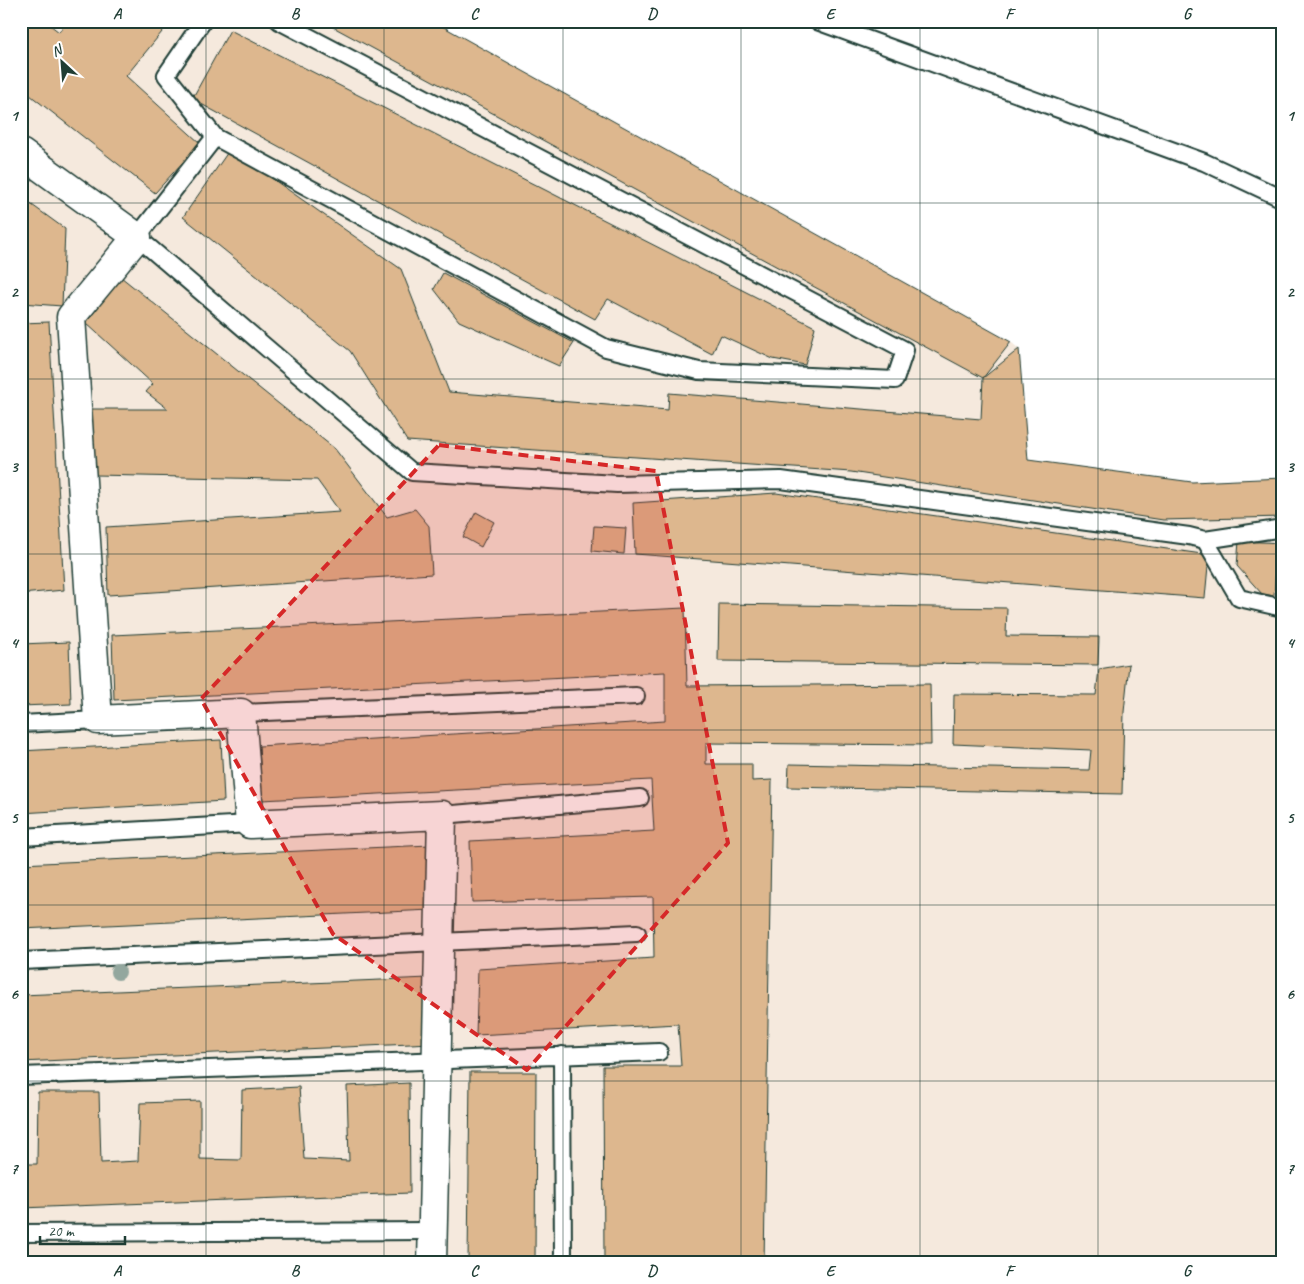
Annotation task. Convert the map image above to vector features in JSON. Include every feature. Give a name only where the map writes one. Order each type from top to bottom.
[{"type":"street","points":[[21,152],[137,237],[72,317],[98,720],[242,713],[250,824],[442,816],[432,1263]]},
{"type":"lane","points":[[203,21],[166,74],[215,137],[606,348],[699,371],[895,380],[905,350],[279,21]]},
{"type":"lane","points":[[816,21],[1204,162],[1283,199]]},
{"type":"lane","points":[[215,137],[137,237],[412,472],[617,484],[781,480],[1180,534],[1206,540],[1283,528]]},
{"type":"lane","points":[[1206,540],[1239,598],[1283,608]]},
{"type":"lane","points":[[242,713],[636,696]]},
{"type":"lane","points":[[21,724],[98,720]]},
{"type":"lane","points":[[442,816],[640,798]]},
{"type":"lane","points":[[21,837],[250,824]]},
{"type":"lane","points":[[21,961],[637,933]]},
{"type":"lane","points":[[21,1076],[660,1052]]},
{"type":"lane","points":[[562,1055],[563,1263]]},
{"type":"lane","points":[[21,1233],[432,1231]]},
{"type":"highlighted area","points":[[439,445],[656,471],[728,843],[527,1070],[333,934],[201,699]]},
{"type":"shaded area","points":[[21,21],[433,21],[1011,342],[1019,349],[1028,460],[1192,482],[1283,478],[1283,1263],[21,1263]],"holes":[[[788,787],[955,791],[780,788]]]},
{"type":"building","points":[[21,21],[45,21],[59,32],[68,21],[171,21],[126,76],[200,143],[155,193],[21,88]]},
{"type":"building","points":[[322,21],[433,21],[1011,342],[983,378]]},
{"type":"building","points":[[230,30],[815,327],[805,365],[773,359],[721,335],[712,354],[608,299],[595,319],[192,99]]},
{"type":"building","points":[[230,149],[401,269],[449,392],[668,410],[669,393],[981,419],[983,378],[1019,349],[1028,460],[1192,482],[1283,478],[1283,517],[1163,520],[851,472],[407,441],[350,351],[183,217]]},
{"type":"building","points":[[21,197],[65,229],[62,306],[21,303]]},
{"type":"building","points":[[443,273],[574,343],[559,366],[459,321],[434,289]]},
{"type":"building","points":[[121,277],[335,449],[387,517],[415,509],[429,526],[432,574],[108,595],[106,527],[340,512],[317,480],[96,475],[91,409],[168,409],[146,392],[153,384],[86,323]]},
{"type":"building","points":[[49,322],[64,590],[21,594],[21,323]]},
{"type":"building","points":[[776,493],[1209,555],[1205,598],[635,554],[633,503]]},
{"type":"building","points":[[476,512],[494,522],[481,547],[463,537]]},
{"type":"building","points":[[594,526],[626,528],[624,554],[592,551]]},
{"type":"building","points":[[1239,541],[1283,543],[1283,567],[1276,567],[1274,596],[1262,594],[1237,566]]},
{"type":"building","points":[[719,604],[1007,608],[1006,636],[1099,637],[1098,665],[718,661]]},
{"type":"building","points":[[685,608],[687,686],[930,684],[931,745],[706,743],[706,764],[752,764],[752,781],[772,780],[764,1263],[604,1263],[603,1066],[681,1066],[678,1024],[476,1035],[478,969],[654,958],[653,897],[472,902],[470,841],[654,831],[651,780],[262,800],[259,746],[665,721],[665,672],[114,700],[112,635]]},
{"type":"building","points":[[1283,629],[1283,659],[1278,658]]},
{"type":"building","points":[[69,642],[71,704],[21,706],[21,644]]},
{"type":"building","points":[[1129,664],[1124,712],[1122,794],[788,787],[789,764],[1089,770],[1091,750],[953,744],[954,694],[1096,695],[1099,669]]},
{"type":"building","points":[[221,740],[224,801],[21,813],[21,751]]},
{"type":"building","points":[[430,845],[431,910],[21,929],[21,864]]},
{"type":"building","points":[[429,978],[432,1043],[21,1062],[21,995]]},
{"type":"building","points":[[470,1072],[536,1072],[535,1263],[468,1263]]},
{"type":"building","points":[[409,1083],[410,1193],[21,1208],[21,1164],[37,1164],[38,1092],[99,1092],[101,1163],[138,1161],[140,1103],[200,1101],[200,1159],[241,1160],[242,1090],[299,1087],[304,1159],[349,1161],[347,1086]]}]
